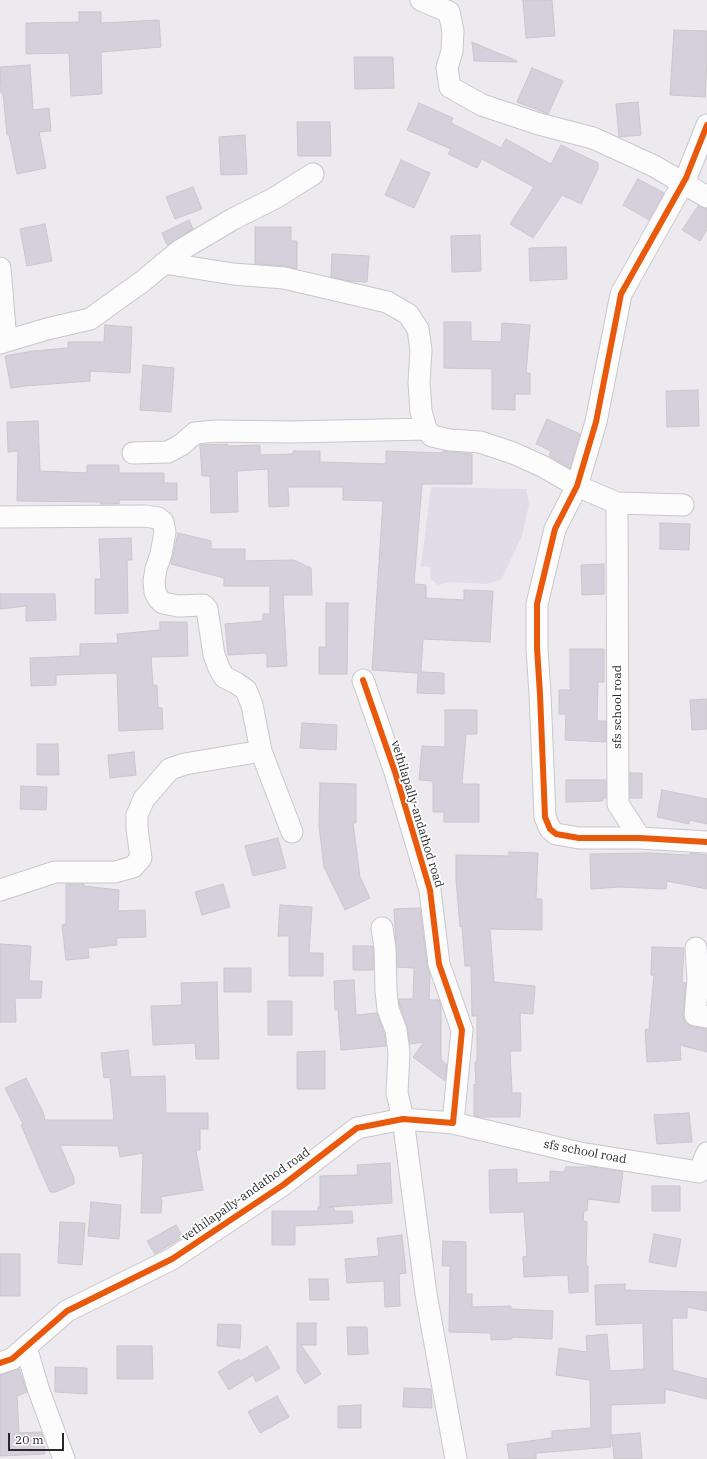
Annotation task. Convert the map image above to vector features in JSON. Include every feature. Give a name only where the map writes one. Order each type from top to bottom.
[{"type":"street","points":[[421,0],[449,12],[453,31],[452,51],[447,68],[450,87],[482,105],[539,124],[593,138],[654,166],[707,197]]},
{"type":"street","points":[[707,124],[683,184],[621,294],[596,422],[577,486],[556,529],[536,604],[545,817],[550,829],[556,834],[579,838],[640,838],[707,842]]},
{"type":"street","points":[[0,268],[3,342],[47,329],[90,319],[143,281],[179,251],[233,218],[275,198],[313,174]]},
{"type":"street","points":[[164,263],[233,274],[284,278],[387,302],[408,314],[418,329],[421,350],[419,382],[421,411],[426,429],[432,436],[450,440],[480,442],[513,453],[542,466],[577,486],[617,503],[683,505]]},
{"type":"street","points":[[133,453],[168,452],[181,445],[195,433],[216,431],[292,432],[426,429]]},
{"type":"street","name":"sfs school road","points":[[617,503],[618,804],[640,838]]},
{"type":"street","points":[[0,517],[144,516],[158,518],[163,522],[165,532],[154,580],[155,592],[163,603],[178,606],[203,605],[207,609],[214,655],[218,668],[224,677],[246,690],[252,705],[261,751],[292,832]]},
{"type":"street","name":"vethilapally-andathod road","points":[[0,1363],[12,1359],[67,1311],[172,1259],[283,1185],[357,1128],[403,1119],[453,1123],[462,1030],[439,964],[430,890],[395,772],[363,680]]},
{"type":"street","points":[[0,890],[55,872],[115,872],[133,867],[141,858],[137,828],[137,815],[144,799],[170,769],[185,764],[261,751]]},
{"type":"street","points":[[382,928],[385,948],[388,1009],[396,1030],[399,1053],[397,1093],[403,1119],[426,1294],[456,1459]]},
{"type":"street","points":[[696,948],[698,979],[695,1014],[707,1017]]},
{"type":"street","name":"sfs school road","points":[[453,1123],[580,1153],[699,1172],[707,1153]]},
{"type":"street","points":[[26,1347],[38,1388],[64,1459]]},
{"type":"shaded area","points":[[431,487],[526,489],[529,504],[522,536],[501,580],[486,584],[452,582],[438,585],[431,579],[430,567],[421,566]]},
{"type":"building","points":[[523,0],[552,0],[555,36],[526,38]]},
{"type":"building","points":[[79,12],[101,12],[101,23],[159,20],[161,47],[101,52],[102,94],[71,96],[69,53],[26,54],[26,23],[79,22]]},
{"type":"building","points":[[674,30],[707,31],[705,97],[670,95]]},
{"type":"building","points":[[472,42],[517,61],[517,62],[474,61]]},
{"type":"building","points":[[354,57],[393,57],[394,88],[355,89]]},
{"type":"building","points":[[30,65],[33,110],[49,108],[51,131],[39,132],[46,168],[17,174],[9,135],[7,135],[3,93],[1,93],[0,67]]},
{"type":"building","points":[[532,68],[563,81],[548,114],[517,102]]},
{"type":"building","points":[[638,102],[641,135],[619,137],[616,104]]},
{"type":"building","points":[[419,103],[453,118],[451,123],[501,148],[506,139],[551,164],[561,145],[598,163],[598,169],[581,204],[562,195],[533,238],[510,224],[534,187],[482,159],[477,168],[448,154],[451,149],[407,130]]},
{"type":"building","points":[[297,122],[330,122],[331,156],[298,156]]},
{"type":"building","points":[[245,135],[247,174],[221,175],[219,137]]},
{"type":"building","points":[[401,160],[430,173],[414,208],[385,195]]},
{"type":"building","points":[[638,179],[664,193],[649,220],[623,205]]},
{"type":"building","points":[[193,187],[202,209],[175,219],[166,197]]},
{"type":"building","points":[[698,206],[707,209],[707,229],[700,241],[682,230]]},
{"type":"building","points":[[189,220],[193,229],[167,245],[162,233]]},
{"type":"building","points":[[45,224],[52,261],[27,266],[20,229]]},
{"type":"building","points":[[255,227],[291,227],[291,241],[297,241],[297,269],[285,266],[255,264]]},
{"type":"building","points":[[480,235],[481,271],[452,272],[451,236]]},
{"type":"building","points":[[566,247],[567,279],[530,281],[529,248]]},
{"type":"building","points":[[332,254],[369,256],[367,282],[349,281],[331,277]]},
{"type":"building","points":[[444,322],[471,322],[471,341],[501,342],[502,323],[530,325],[526,373],[530,373],[530,394],[515,394],[515,410],[492,409],[492,369],[444,368]]},
{"type":"building","points":[[105,325],[132,327],[130,373],[90,371],[90,381],[11,388],[5,356],[33,351],[68,348],[68,342],[104,342]]},
{"type":"building","points":[[143,365],[174,368],[171,412],[140,410]]},
{"type":"building","points":[[698,390],[699,426],[667,427],[666,391]]},
{"type":"building","points":[[547,419],[580,434],[570,468],[549,456],[551,451],[536,444]]},
{"type":"building","points":[[38,421],[40,471],[87,473],[87,465],[119,465],[119,473],[164,473],[164,483],[177,483],[177,500],[119,500],[119,504],[101,504],[101,502],[17,501],[18,451],[8,452],[7,422]]},
{"type":"building","points":[[227,444],[228,446],[260,445],[260,455],[293,454],[293,451],[320,451],[320,462],[386,464],[386,451],[443,453],[443,451],[472,454],[472,484],[422,484],[414,584],[426,585],[426,598],[464,600],[464,590],[493,591],[490,642],[423,639],[421,672],[444,673],[444,694],[417,693],[418,673],[372,670],[383,501],[343,500],[343,487],[288,487],[289,506],[269,507],[268,469],[237,471],[238,512],[211,513],[210,476],[202,476],[200,445]]},
{"type":"building","points":[[660,523],[690,524],[689,550],[660,549]]},
{"type":"building","points":[[178,533],[211,541],[211,549],[245,549],[245,561],[294,560],[311,568],[312,595],[283,595],[287,666],[267,667],[267,654],[265,653],[228,655],[225,624],[263,621],[263,614],[270,614],[270,586],[224,586],[224,578],[171,564]]},
{"type":"building","points":[[131,538],[132,560],[127,560],[128,613],[95,614],[95,579],[101,579],[99,539]]},
{"type":"building","points":[[604,564],[604,594],[582,595],[581,565]]},
{"type":"building","points":[[0,594],[55,594],[56,620],[26,621],[26,606],[0,609]]},
{"type":"building","points":[[326,603],[348,603],[347,674],[319,674],[319,647],[326,647]]},
{"type":"building","points":[[160,622],[187,622],[188,656],[151,657],[153,685],[157,685],[158,708],[162,708],[163,729],[119,731],[117,673],[56,675],[56,685],[31,686],[30,658],[80,656],[80,644],[118,643],[117,634],[160,630]]},
{"type":"building","points":[[570,649],[604,649],[604,682],[598,682],[597,721],[606,721],[606,742],[565,740],[566,714],[559,714],[559,690],[570,690]]},
{"type":"building","points":[[707,699],[707,729],[692,730],[690,700]]},
{"type":"building","points":[[445,710],[477,710],[477,734],[466,734],[462,784],[479,784],[479,822],[444,822],[444,812],[433,812],[433,781],[419,780],[422,746],[445,747]]},
{"type":"building","points":[[302,723],[337,725],[336,750],[300,748]]},
{"type":"building","points":[[37,744],[58,744],[59,775],[37,775]]},
{"type":"building","points":[[134,752],[136,775],[110,778],[108,755]]},
{"type":"building","points":[[630,773],[642,773],[642,798],[630,798]]},
{"type":"building","points":[[566,780],[606,780],[606,798],[602,798],[603,801],[566,802]]},
{"type":"building","points":[[320,783],[356,784],[356,823],[353,823],[360,877],[370,898],[345,910],[324,867],[319,826]]},
{"type":"building","points":[[21,786],[47,787],[46,810],[20,809]]},
{"type":"building","points":[[662,790],[707,799],[707,824],[690,820],[689,824],[657,817]]},
{"type":"building","points":[[278,838],[286,868],[253,876],[245,846]]},
{"type":"building","points":[[509,852],[538,853],[536,899],[542,899],[542,930],[490,929],[494,982],[535,986],[533,1014],[520,1013],[521,1051],[510,1051],[512,1093],[521,1093],[520,1117],[478,1117],[474,1116],[474,1084],[476,1086],[475,1062],[477,1062],[477,1016],[472,1016],[471,966],[465,966],[456,879],[456,855],[509,856]]},
{"type":"building","points":[[648,853],[690,855],[690,853],[707,855],[707,889],[667,881],[666,889],[619,887],[591,889],[590,854]]},
{"type":"building","points":[[66,884],[84,884],[84,886],[119,890],[118,911],[145,910],[146,937],[116,938],[117,945],[88,948],[89,958],[66,960],[62,925],[66,924]]},
{"type":"building","points":[[223,884],[230,907],[202,915],[195,892]]},
{"type":"building","points":[[280,905],[312,907],[309,953],[323,953],[323,976],[289,976],[289,936],[278,936]]},
{"type":"building","points":[[420,908],[427,965],[430,975],[429,1000],[439,1000],[441,1006],[441,1060],[447,1065],[445,1081],[413,1057],[424,1042],[410,1044],[407,1026],[400,1006],[399,999],[413,999],[414,968],[397,967],[394,909]]},
{"type":"building","points":[[0,944],[31,946],[29,981],[42,981],[41,998],[15,998],[16,1022],[0,1022]]},
{"type":"building","points":[[353,946],[373,946],[374,970],[353,970]]},
{"type":"building","points":[[652,947],[684,948],[682,982],[686,983],[683,1014],[684,1019],[687,1024],[693,1027],[707,1029],[707,1052],[680,1045],[681,1060],[647,1062],[645,1030],[649,1029],[654,975],[651,975]]},
{"type":"building","points":[[224,968],[251,968],[251,992],[224,992]]},
{"type":"building","points":[[354,980],[356,1015],[377,1013],[384,1033],[386,1046],[341,1050],[338,1009],[335,1010],[334,981]]},
{"type":"building","points":[[217,982],[219,1059],[196,1059],[195,1043],[153,1045],[151,1006],[182,1005],[181,983]]},
{"type":"building","points":[[268,1001],[292,1001],[292,1035],[268,1035]]},
{"type":"building","points":[[128,1050],[131,1077],[165,1076],[166,1113],[208,1113],[208,1129],[200,1129],[200,1150],[196,1150],[203,1190],[160,1197],[162,1200],[161,1213],[141,1213],[143,1153],[120,1157],[118,1146],[60,1145],[74,1178],[74,1184],[56,1192],[50,1192],[21,1125],[23,1124],[5,1088],[26,1078],[43,1112],[45,1120],[114,1120],[110,1077],[104,1078],[101,1053]]},
{"type":"building","points":[[325,1051],[325,1089],[297,1089],[297,1052]]},
{"type":"building","points":[[689,1113],[692,1142],[657,1144],[654,1115]]},
{"type":"building","points":[[390,1163],[392,1203],[334,1207],[334,1211],[352,1211],[353,1223],[295,1226],[295,1245],[272,1245],[272,1211],[318,1211],[318,1207],[320,1207],[320,1176],[358,1175],[357,1165]]},
{"type":"building","points":[[566,1167],[594,1167],[623,1172],[619,1203],[588,1199],[587,1211],[584,1211],[583,1221],[587,1222],[586,1266],[588,1266],[588,1292],[569,1293],[568,1275],[524,1277],[523,1257],[527,1256],[524,1212],[490,1213],[489,1170],[517,1169],[517,1183],[550,1182],[550,1171],[564,1172]]},
{"type":"building","points":[[652,1186],[680,1186],[680,1211],[652,1211]]},
{"type":"building","points":[[91,1202],[121,1205],[119,1239],[88,1236]]},
{"type":"building","points":[[60,1222],[85,1223],[82,1265],[58,1263]]},
{"type":"building","points":[[176,1225],[183,1237],[155,1254],[147,1241]]},
{"type":"building","points":[[654,1234],[681,1239],[676,1267],[649,1262]]},
{"type":"building","points":[[402,1235],[406,1273],[399,1274],[400,1306],[385,1307],[384,1281],[347,1283],[345,1259],[379,1256],[377,1238]]},
{"type":"building","points":[[443,1241],[466,1242],[466,1294],[472,1294],[472,1307],[511,1306],[511,1309],[553,1311],[552,1339],[512,1337],[512,1339],[491,1340],[491,1333],[449,1332],[450,1266],[442,1266]]},
{"type":"building","points":[[0,1254],[20,1254],[20,1296],[0,1296]]},
{"type":"building","points":[[309,1279],[328,1279],[329,1300],[310,1300]]},
{"type":"building","points":[[625,1284],[625,1290],[707,1292],[707,1311],[687,1307],[687,1318],[672,1318],[673,1370],[707,1379],[707,1399],[665,1389],[665,1403],[611,1405],[611,1447],[536,1453],[536,1459],[509,1459],[507,1444],[552,1438],[552,1431],[591,1428],[590,1380],[556,1375],[559,1348],[587,1352],[586,1336],[607,1334],[610,1371],[644,1369],[643,1323],[596,1325],[595,1285]]},
{"type":"building","points":[[297,1323],[316,1323],[316,1345],[301,1345],[321,1374],[305,1384],[297,1371]]},
{"type":"building","points":[[218,1324],[241,1325],[240,1348],[217,1346]]},
{"type":"building","points":[[347,1327],[367,1327],[368,1354],[348,1355]]},
{"type":"building","points":[[117,1346],[152,1346],[153,1379],[117,1379]]},
{"type":"building","points":[[267,1346],[280,1368],[256,1382],[253,1375],[229,1390],[218,1372],[239,1359],[239,1362]]},
{"type":"building","points":[[55,1367],[87,1368],[87,1394],[55,1392]]},
{"type":"building","points":[[19,1369],[27,1392],[17,1396],[19,1433],[41,1432],[44,1438],[45,1454],[0,1456],[0,1375]]},
{"type":"building","points":[[404,1388],[431,1389],[432,1408],[403,1407]]},
{"type":"building","points":[[277,1396],[289,1417],[260,1433],[248,1412]]},
{"type":"building","points":[[361,1405],[361,1428],[338,1428],[338,1406]]},
{"type":"building","points":[[640,1433],[642,1459],[614,1459],[612,1435]]},
{"type":"cycle path","points":[[707,125],[686,178],[621,294],[596,422],[577,486],[555,529],[537,604],[537,648],[545,817],[550,829],[556,834],[579,838],[640,838],[707,842]]},
{"type":"cycle path","points":[[0,1363],[12,1359],[67,1311],[172,1259],[283,1185],[357,1128],[403,1119],[453,1123],[462,1030],[439,964],[430,890],[395,772],[363,680]]}]
